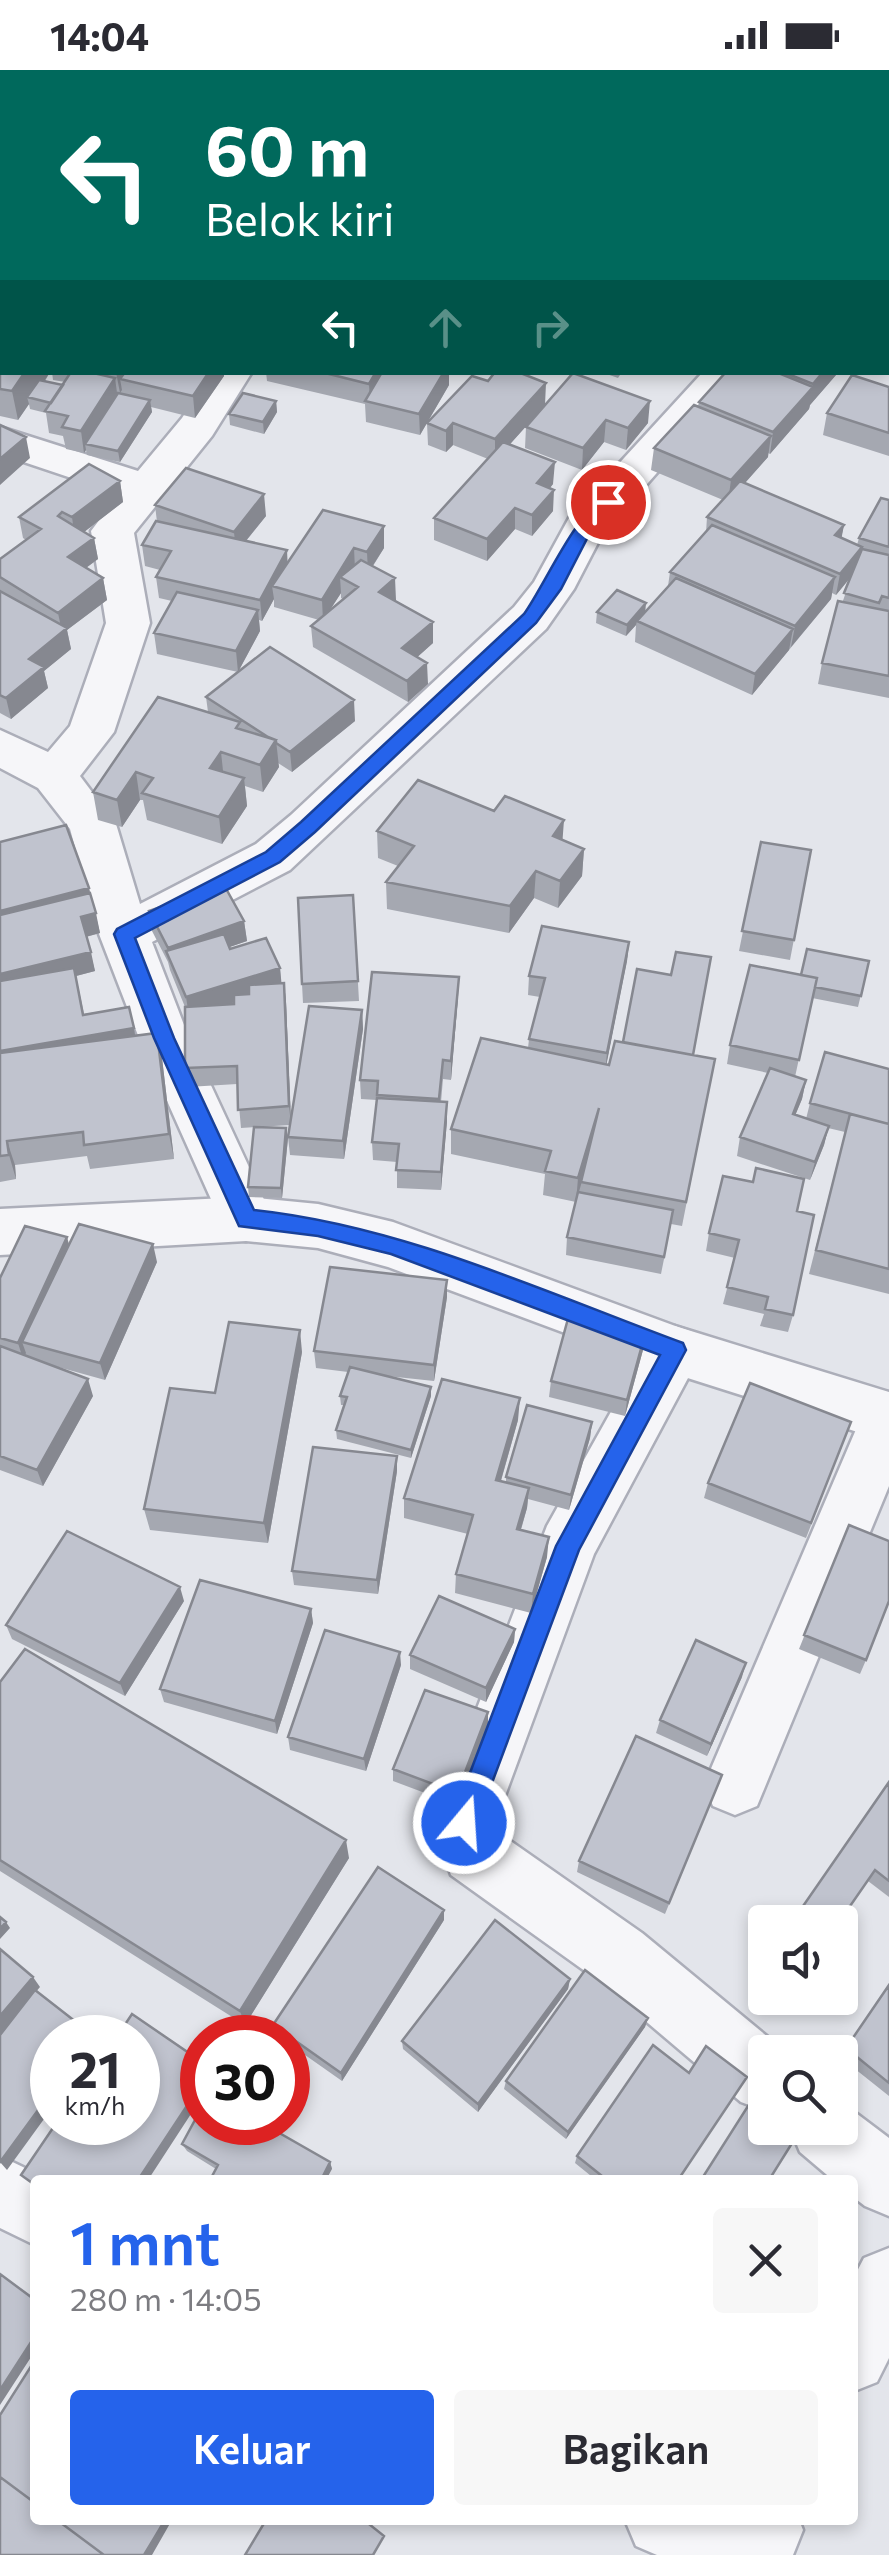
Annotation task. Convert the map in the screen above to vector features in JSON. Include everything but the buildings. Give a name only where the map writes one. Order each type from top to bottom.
[{"type":"street","points":[[54,776],[91,732],[128,623],[112,531],[197,428],[230,375]]},
{"type":"street","points":[[124,934],[273,857],[308,827],[530,618],[552,589],[584,528],[723,375]]},
{"type":"street","points":[[0,440],[146,488]]},
{"type":"street","points":[[0,747],[54,776],[92,824],[124,934],[164,1038],[246,1219]]},
{"type":"street","points":[[0,1232],[246,1219],[318,1226],[392,1245],[674,1350],[889,1417],[734,1785]]},
{"type":"street","points":[[674,1350],[568,1546],[464,1823],[472,1854],[619,1956],[748,2064]]},
{"type":"street","points":[[844,2145],[889,2182]]},
{"type":"street","points":[[0,2190],[30,2207]]},
{"type":"street","points":[[858,2344],[889,2284]]},
{"type":"street","points":[[696,2525],[765,2535]]},
{"type":"route","points":[[464,1823],[568,1546],[674,1350],[392,1245],[318,1226],[246,1219],[164,1038],[124,934],[273,857],[308,827],[530,618],[552,589],[584,528],[608,502]]}]
